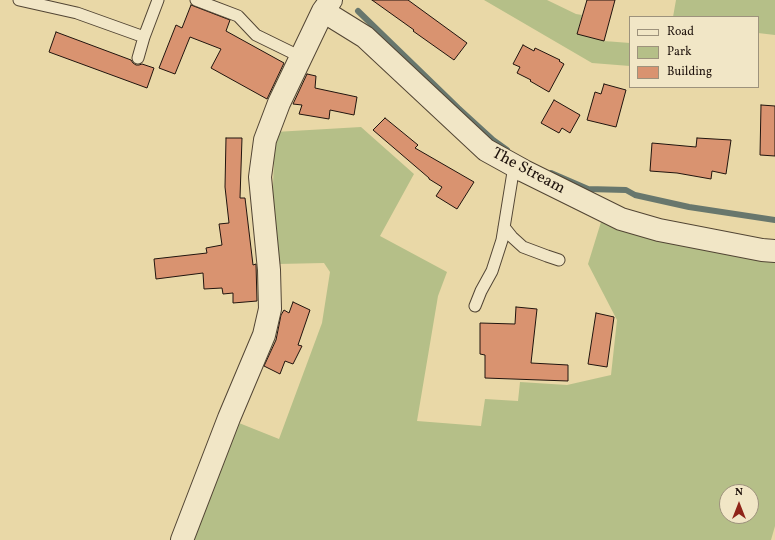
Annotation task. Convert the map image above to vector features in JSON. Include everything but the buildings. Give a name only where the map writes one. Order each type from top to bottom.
[{"type":"street","points":[[182,540],[229,418],[264,335],[270,309],[269,270],[260,177],[265,140],[279,104],[327,6]]},
{"type":"street","name":"The Stream","points":[[327,6],[365,37],[486,150],[514,166],[621,219],[659,230],[762,250],[775,251]]},
{"type":"lane","points":[[20,0],[77,13],[144,37]]},
{"type":"lane","points":[[138,58],[158,0]]},
{"type":"lane","points":[[196,0],[238,16],[256,35],[301,57]]},
{"type":"lane","points":[[475,306],[492,271],[502,240],[514,166]]},
{"type":"lane","points":[[504,227],[512,238],[523,247],[559,260]]},
{"type":"green space","points":[[484,0],[547,0],[576,14],[582,15],[577,33],[604,41],[629,43],[629,66],[592,63]]},
{"type":"green space","points":[[676,0],[775,0],[775,35],[759,33],[759,16],[673,16]]},
{"type":"green space","points":[[361,127],[414,174],[380,236],[447,272],[438,296],[417,421],[481,426],[485,399],[518,401],[520,382],[567,385],[611,375],[617,320],[588,264],[601,222],[638,231],[775,253],[775,526],[771,540],[192,540],[239,423],[279,439],[322,323],[330,272],[324,263],[278,264],[272,213],[275,132]]},
{"type":"waterway","points":[[358,11],[458,108],[493,140],[507,150]]},
{"type":"waterway","points":[[551,173],[588,189],[626,190],[635,195],[689,207],[775,220]]}]
